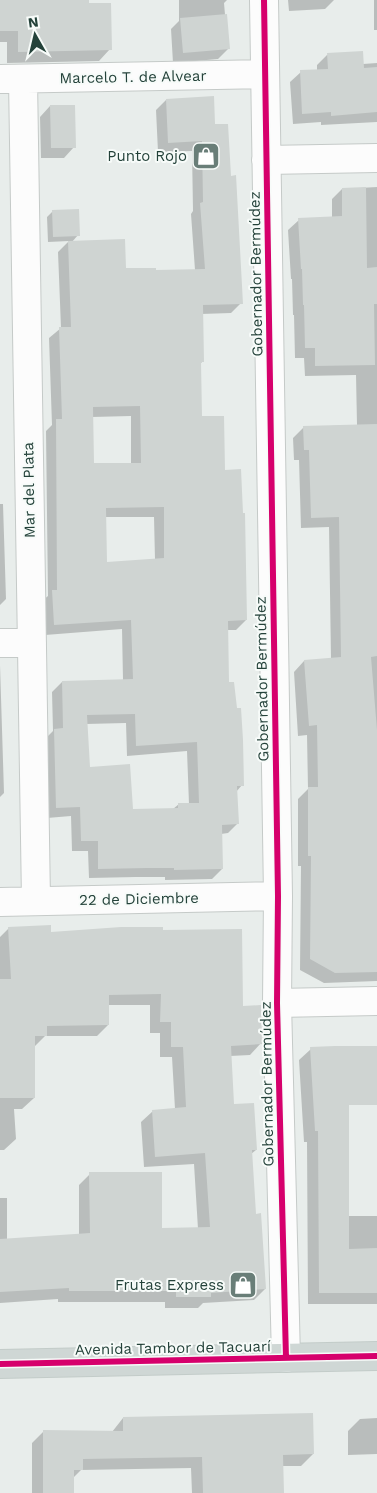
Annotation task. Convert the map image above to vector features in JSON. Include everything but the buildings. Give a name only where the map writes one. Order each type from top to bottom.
[{"type":"main road","name":"Avenida Tambor de Tacuarí","points":[[0,1364],[377,1356]]},
{"type":"street","name":"Gobernador Bermúdez","points":[[264,0],[278,896],[277,1003],[286,1358]]},
{"type":"street","name":"Marcelo T. de Alvear","points":[[11,79],[265,74]]},
{"type":"street","name":"Mar del Plata","points":[[11,79],[32,643],[36,901]]},
{"type":"street","points":[[266,160],[377,158]]},
{"type":"street","points":[[0,643],[32,643]]},
{"type":"street","name":"22 de Diciembre","points":[[0,902],[278,896]]},
{"type":"street","points":[[277,1003],[377,1001]]},
{"type":"cycle path","points":[[264,0],[278,896],[277,1003],[286,1358]]},
{"type":"cycle path","points":[[0,1364],[377,1356]]},
{"type":"place","name":"Punto Rojo","points":[[206,156]]},
{"type":"place","name":"Frutas Express","points":[[243,1285]]}]
